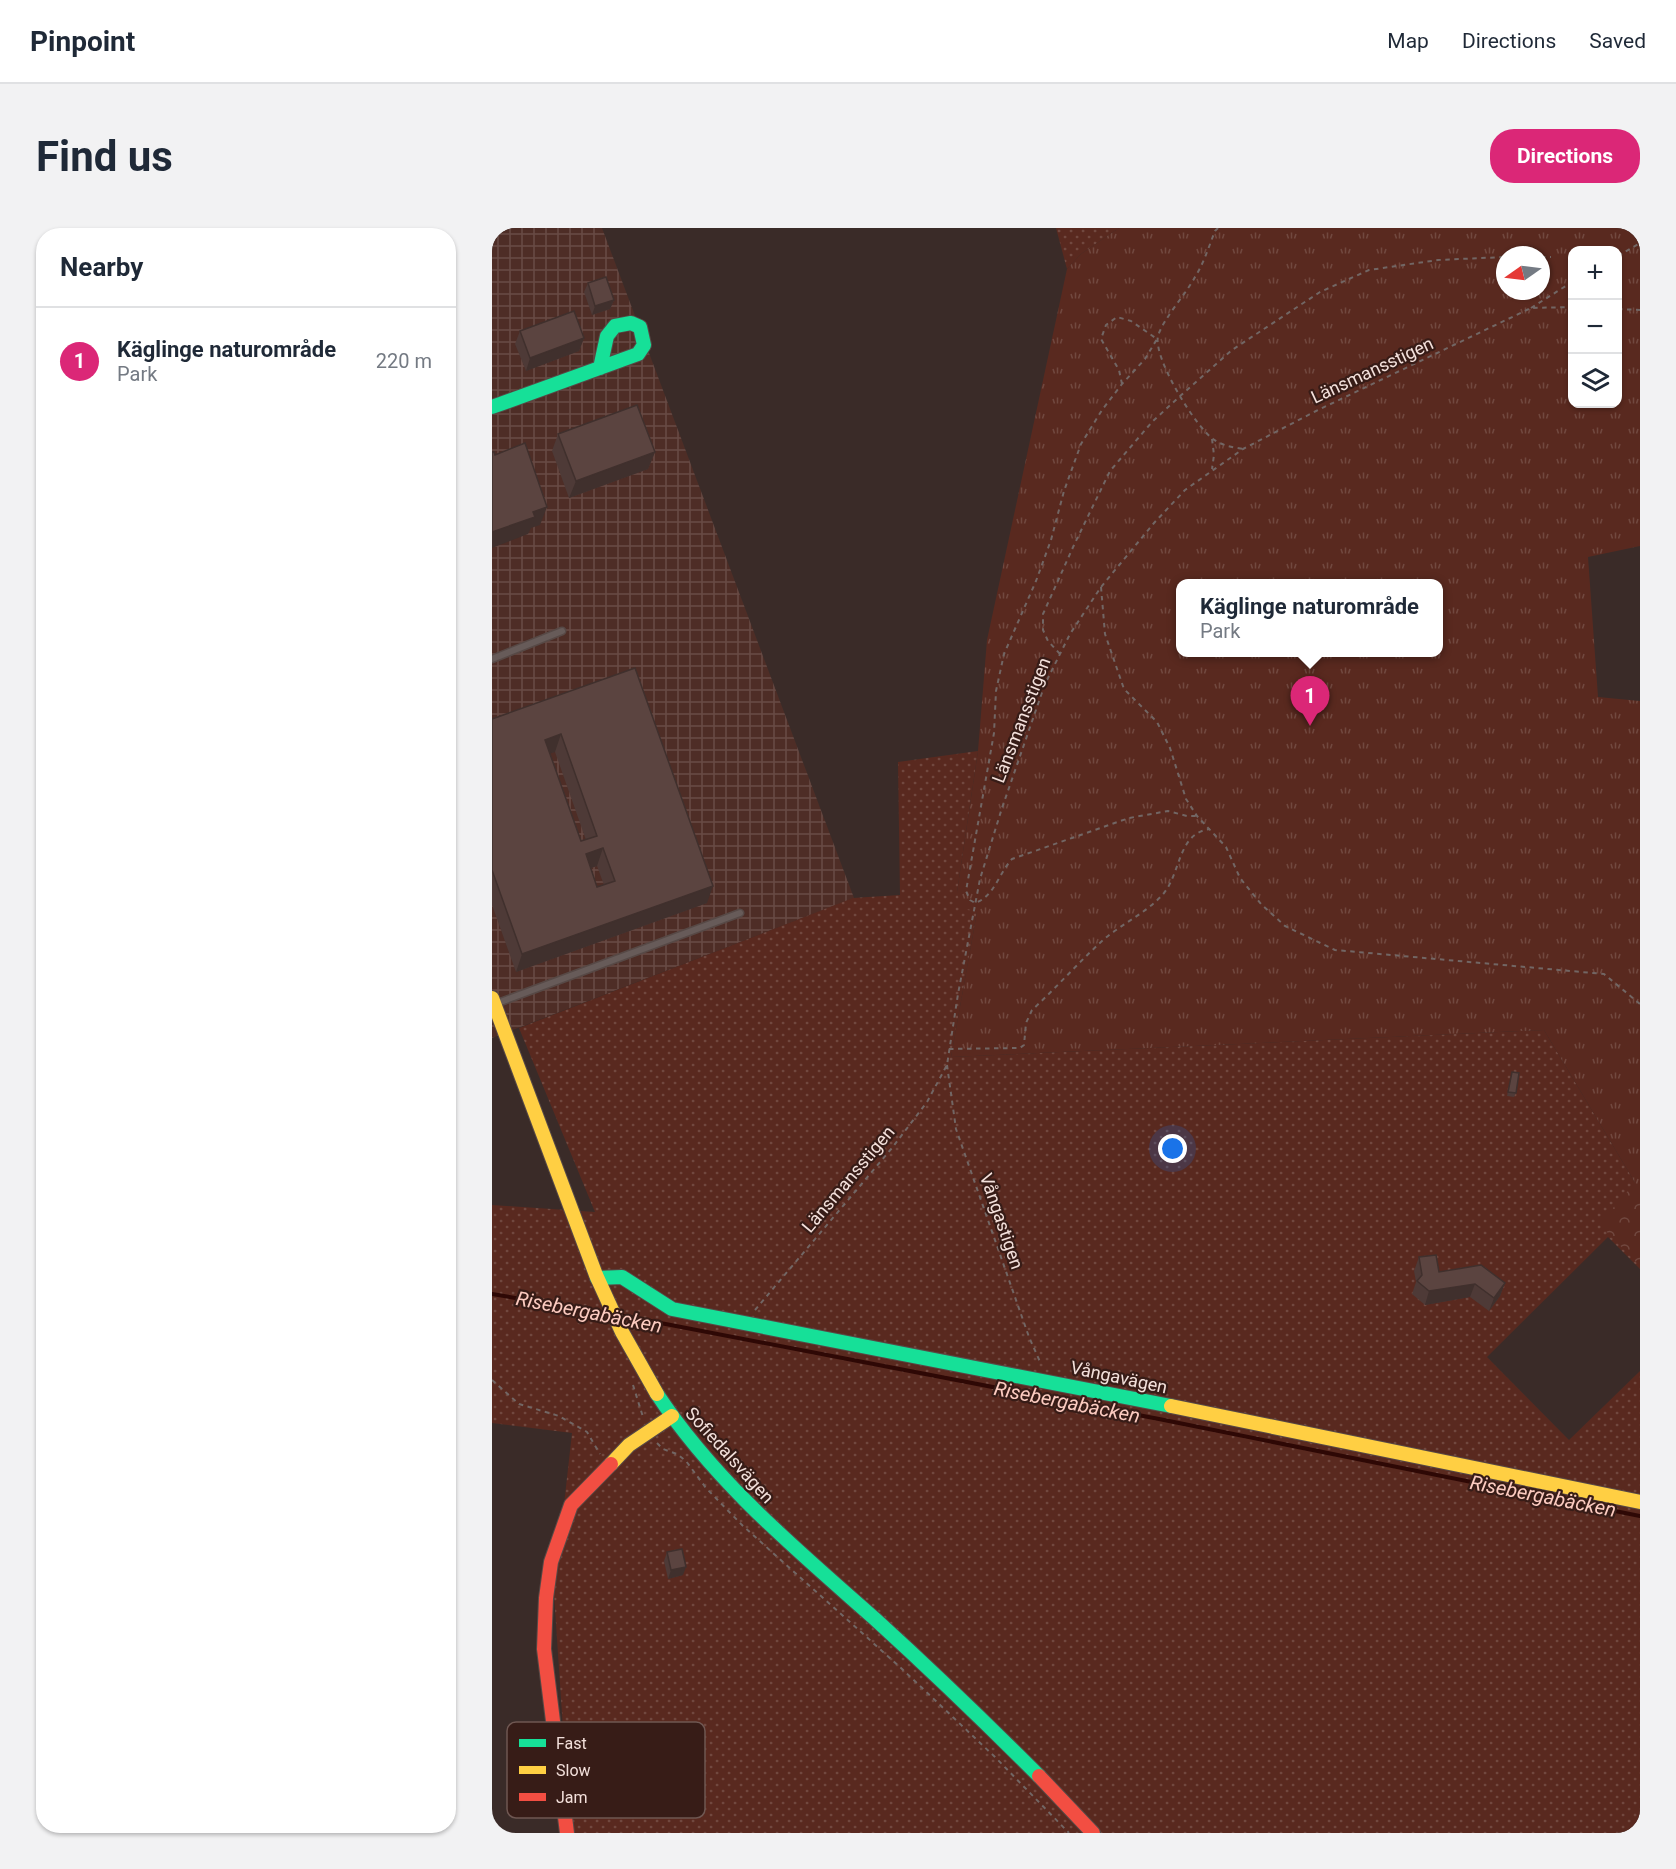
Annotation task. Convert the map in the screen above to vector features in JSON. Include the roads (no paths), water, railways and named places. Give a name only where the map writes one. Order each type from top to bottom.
[{"type":"street","points":[[492,407],[600,368]]},
{"type":"street","name":"Sofiedalsvägen","points":[[493,1001],[600,1284],[623,1335],[653,1390],[737,1494],[795,1550],[979,1717],[1093,1833]]},
{"type":"street","name":"Vångavägen","points":[[600,1284],[622,1277],[672,1309],[1048,1381],[1640,1503]]},
{"type":"street","points":[[553,1722],[544,1649],[546,1598],[551,1562],[572,1505],[629,1445],[672,1416]]},
{"type":"street","points":[[565,1818],[567,1833]]},
{"type":"lane","points":[[492,659],[562,631]]},
{"type":"lane","points":[[493,1001],[740,913]]},
{"type":"waterway","name":"Risebergabäcken","points":[[492,1294],[609,1314]]},
{"type":"waterway","name":"Risebergabäcken","points":[[619,1315],[1159,1419],[1640,1516]]},
{"type":"place","name":"Käglinge naturområde","points":[[1310,726]]}]
